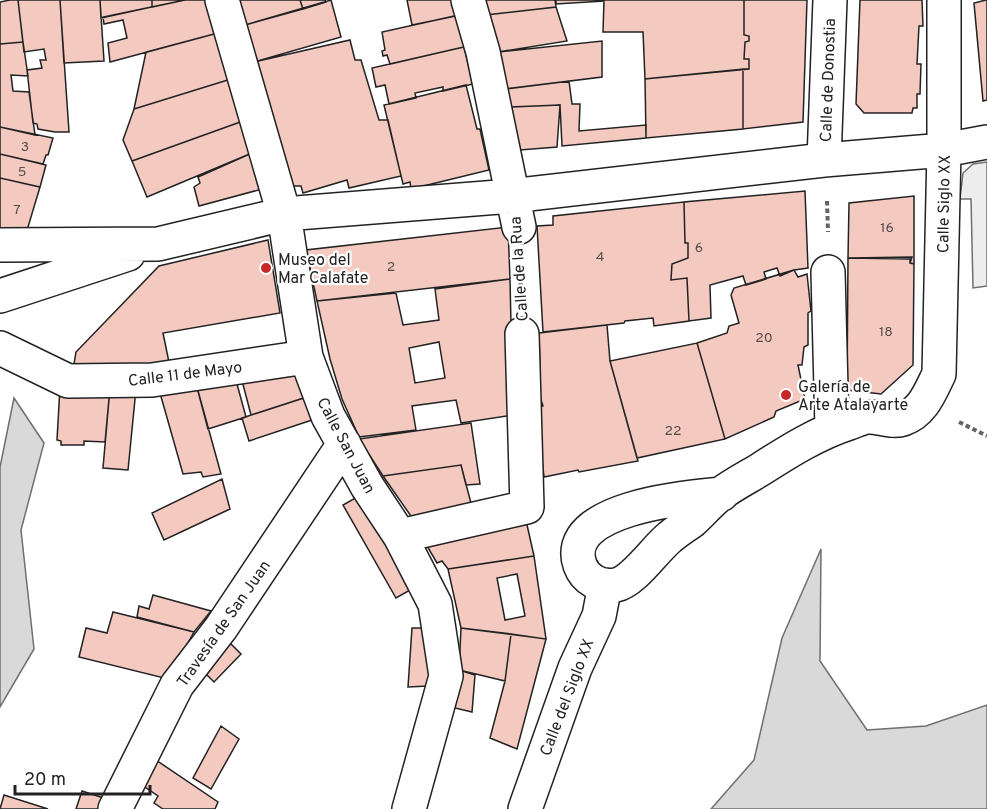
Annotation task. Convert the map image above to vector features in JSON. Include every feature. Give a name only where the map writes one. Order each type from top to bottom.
[{"type":"street","name":"Calle San Juan","points":[[222,0],[284,214],[306,357],[328,416],[367,486],[400,536],[435,604],[446,676],[410,809]]},
{"type":"street","name":"Calle de la Rua","points":[[468,0],[483,52],[515,212]]},
{"type":"street","name":"Calle de Donostia","points":[[824,160],[830,0]]},
{"type":"street","name":"Calle Siglo XX","points":[[832,429],[866,417],[902,420],[924,404],[939,374],[944,150],[944,0]]},
{"type":"street","points":[[0,296],[158,244],[284,214],[515,212],[824,160],[944,150],[987,142]]},
{"type":"street","points":[[0,245],[158,244]]},
{"type":"street","points":[[722,494],[679,498],[632,509],[604,519],[589,530],[578,545],[578,560],[583,574],[593,582],[605,585],[616,585],[627,579],[670,537],[722,494],[791,450],[832,429],[828,272]]},
{"type":"street","name":"Calle de la Rua","points":[[400,536],[527,507],[522,334]]},
{"type":"street","name":"Calle 11 de Mayo","points":[[2,348],[68,381],[152,381],[306,357]]},
{"type":"street","name":"Travesía de San Juan","points":[[115,809],[177,685],[234,608],[344,444]]},
{"type":"street","name":"Calle del Siglo XX","points":[[525,809],[574,668],[599,616],[605,585]]},
{"type":"path","name":"Calle de la Rua","points":[[515,212],[522,334]]},
{"type":"shaded area","points":[[987,162],[987,286],[973,288],[971,199],[960,199],[963,173],[973,164]]},
{"type":"shaded area","points":[[14,398],[44,443],[21,530],[34,649],[0,707],[0,467]]},
{"type":"shaded area","points":[[821,549],[820,661],[867,730],[926,726],[987,705],[987,809],[711,809],[754,760],[782,638]]},
{"type":"building","points":[[18,0],[23,42],[0,44],[0,2]]},
{"type":"building","points":[[18,0],[60,0],[69,132],[38,129],[37,124],[33,123],[27,70],[42,68],[40,60],[46,60],[44,49],[24,52]]},
{"type":"building","points":[[60,0],[100,0],[104,61],[64,63]]},
{"type":"building","points":[[100,0],[152,0],[152,7],[101,18]]},
{"type":"building","points":[[152,0],[185,0],[152,7]]},
{"type":"building","points":[[185,0],[208,0],[218,33],[110,62],[108,43],[127,38],[123,20],[104,24],[103,17]]},
{"type":"building","points":[[236,0],[300,0],[303,9],[245,25]]},
{"type":"building","points":[[300,0],[325,0],[326,2],[303,9]]},
{"type":"building","points":[[331,0],[341,37],[254,62],[245,25]]},
{"type":"building","points":[[407,0],[452,0],[456,16],[412,25]]},
{"type":"building","points":[[475,0],[555,0],[556,7],[486,15]]},
{"type":"building","points":[[556,0],[604,0],[604,1],[556,4]]},
{"type":"building","points":[[604,0],[744,0],[744,35],[749,36],[749,41],[745,42],[744,59],[749,59],[749,69],[645,79],[643,32],[603,32]]},
{"type":"building","points":[[744,0],[807,0],[803,122],[743,129],[743,69],[749,69],[749,59],[744,59],[745,42],[749,41],[749,36],[744,35]]},
{"type":"building","points":[[860,0],[922,0],[923,26],[919,26],[917,64],[921,64],[920,94],[917,94],[917,108],[913,108],[912,113],[864,113],[856,104]]},
{"type":"building","points":[[987,0],[987,100],[983,101],[974,3]]},
{"type":"building","points":[[556,7],[567,41],[498,52],[486,15]]},
{"type":"building","points":[[459,15],[464,47],[390,64],[387,55],[383,56],[382,51],[385,50],[382,32]]},
{"type":"building","points":[[218,33],[231,79],[134,109],[146,52]]},
{"type":"building","points":[[350,40],[355,60],[361,60],[379,120],[388,120],[401,176],[349,188],[347,180],[303,193],[301,186],[294,186],[279,175],[254,62]]},
{"type":"building","points":[[602,41],[602,77],[505,89],[498,52]]},
{"type":"building","points":[[23,42],[28,76],[11,75],[13,91],[29,92],[35,135],[0,127],[0,44]]},
{"type":"building","points":[[464,47],[473,84],[443,91],[443,87],[415,93],[416,98],[389,104],[385,85],[376,87],[372,68]]},
{"type":"building","points":[[743,69],[743,129],[646,138],[645,79]]},
{"type":"building","points":[[231,79],[243,121],[132,161],[123,140],[134,109]]},
{"type":"building","points":[[569,81],[572,104],[580,104],[579,131],[646,125],[646,138],[562,146],[560,105],[509,107],[505,89]]},
{"type":"building","points":[[466,85],[477,129],[480,129],[489,170],[411,189],[410,182],[403,184],[384,105]]},
{"type":"building","points":[[560,105],[557,147],[520,150],[511,107]]},
{"type":"building","points":[[243,121],[252,153],[147,197],[132,161]]},
{"type":"building","points":[[0,127],[53,138],[43,164],[0,154]]},
{"type":"building","points":[[252,153],[262,189],[199,206],[194,187],[200,183],[198,177]]},
{"type":"building","points":[[0,154],[46,165],[40,187],[0,178]]},
{"type":"building","points":[[0,178],[40,187],[25,237],[0,232]]},
{"type":"building","points":[[805,191],[808,268],[794,270],[780,276],[777,268],[764,272],[766,279],[746,285],[743,276],[710,285],[711,318],[689,321],[687,278],[671,280],[672,264],[688,258],[688,243],[685,243],[684,202]]},
{"type":"building","points":[[914,196],[914,264],[910,263],[912,257],[848,258],[849,203]]},
{"type":"building","points":[[684,202],[685,243],[688,243],[688,258],[672,264],[671,280],[687,278],[689,321],[654,326],[653,318],[543,332],[537,226],[553,225],[553,216]]},
{"type":"building","points":[[508,227],[510,279],[317,301],[306,250]]},
{"type":"building","points":[[268,240],[280,313],[163,333],[171,372],[72,376],[76,352],[159,266]]},
{"type":"building","points":[[848,258],[910,259],[910,263],[914,264],[913,365],[881,394],[847,390]]},
{"type":"building","points":[[794,270],[798,277],[807,274],[811,311],[808,313],[808,345],[804,347],[802,365],[798,365],[805,399],[776,411],[774,417],[725,439],[697,343],[727,333],[729,326],[739,323],[731,295],[734,288]]},
{"type":"building","points":[[510,279],[513,415],[461,423],[456,400],[412,406],[416,430],[359,437],[342,399],[317,301],[396,293],[403,325],[439,320],[435,289]],"holes":[[[439,342],[445,378],[415,383],[409,348]]]},
{"type":"building","points":[[607,325],[610,361],[638,461],[544,477],[536,407],[543,406],[532,373],[540,372],[539,333]]},
{"type":"building","points":[[697,343],[725,439],[637,458],[610,361]]},
{"type":"building","points":[[306,368],[310,396],[251,415],[240,373]]},
{"type":"building","points":[[234,373],[246,417],[208,429],[195,380]]},
{"type":"building","points":[[195,380],[221,474],[203,477],[201,472],[183,474],[158,386]]},
{"type":"building","points":[[60,387],[110,388],[105,442],[84,441],[84,445],[61,445],[61,441],[57,440]]},
{"type":"building","points":[[110,388],[136,389],[128,470],[103,468]]},
{"type":"building","points":[[310,396],[324,416],[249,441],[242,418]]},
{"type":"building","points":[[471,423],[480,484],[466,485],[461,465],[383,476],[359,439]]},
{"type":"building","points":[[461,465],[472,507],[413,519],[383,476]]},
{"type":"building","points":[[222,479],[230,509],[164,540],[152,513]]},
{"type":"building","points":[[364,493],[419,585],[396,598],[343,505]]},
{"type":"building","points":[[525,516],[534,556],[448,569],[442,561],[437,563],[427,546]]},
{"type":"building","points":[[534,556],[546,639],[461,628],[448,569]],"holes":[[[517,574],[525,616],[505,620],[497,578]]]},
{"type":"building","points":[[153,595],[211,611],[194,632],[137,617],[139,606],[149,609]]},
{"type":"building","points":[[113,612],[194,632],[168,679],[79,657],[86,628],[107,633]]},
{"type":"building","points":[[412,628],[433,628],[433,665],[428,686],[408,687]]},
{"type":"building","points":[[461,628],[511,634],[505,681],[459,670]]},
{"type":"building","points":[[511,634],[546,639],[517,749],[490,738],[505,681]]},
{"type":"building","points":[[230,643],[241,654],[214,682],[204,672]]},
{"type":"building","points":[[459,670],[475,675],[472,712],[455,708]]},
{"type":"building","points":[[221,726],[239,739],[211,789],[193,778]]},
{"type":"building","points":[[153,758],[218,802],[215,809],[163,809],[154,803],[158,796],[139,783]]},
{"type":"building","points":[[82,791],[113,801],[109,809],[76,809]]},
{"type":"building","points":[[4,795],[48,809],[0,809]]},
{"type":"place","name":"Museo del Mar Calafate","points":[[266,268]]},
{"type":"place","name":"Galería de Arte Atalayarte","points":[[786,395]]}]
